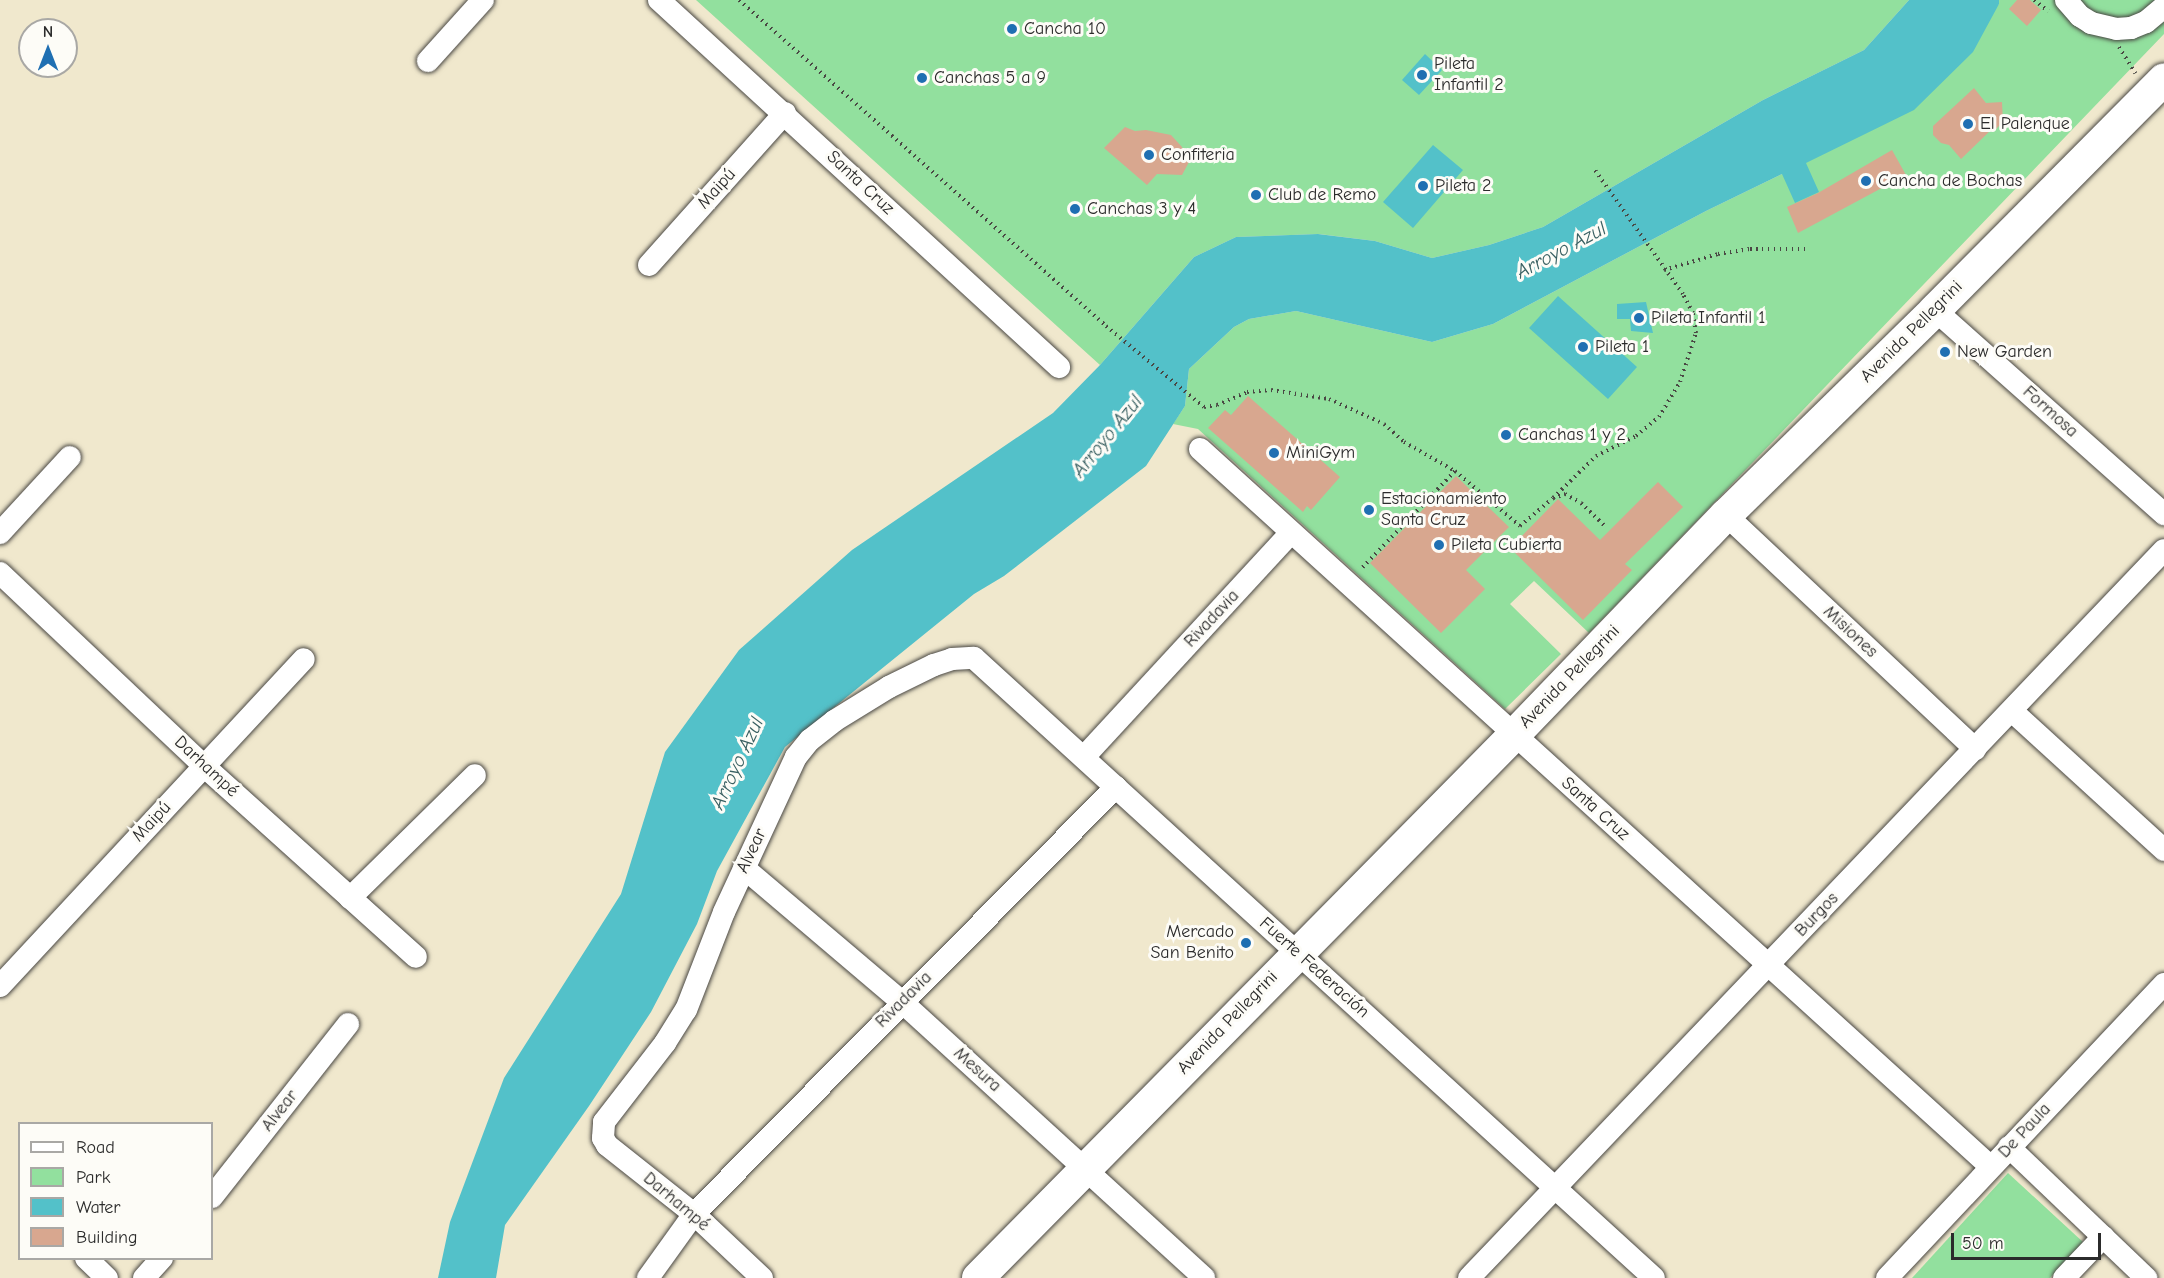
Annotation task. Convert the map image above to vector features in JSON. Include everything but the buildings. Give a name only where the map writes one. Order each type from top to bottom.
[{"type":"main road","name":"Avenida Pellegrini","points":[[978,1278],[1297,952],[1514,735],[1726,515],[2159,93]]},
{"type":"street","points":[[428,61],[483,0]]},
{"type":"street","name":"Santa Cruz","points":[[659,0],[1059,367]]},
{"type":"street","points":[[2066,0],[2080,16],[2091,23],[2116,29],[2132,28],[2146,22],[2164,7]]},
{"type":"street","name":"Maipú","points":[[649,265],[785,114]]},
{"type":"street","name":"Formosa","points":[[1935,310],[2164,514]]},
{"type":"street","name":"Santa Cruz","points":[[1200,449],[1991,1167]]},
{"type":"street","points":[[0,533],[70,458]]},
{"type":"street","name":"Misiones","points":[[1726,515],[1975,749]]},
{"type":"street","name":"Rivadavia","points":[[1083,757],[1291,533]]},
{"type":"street","name":"Burgos","points":[[1469,1278],[2164,550]]},
{"type":"street","name":"Darhampé","points":[[0,573],[204,766],[416,957]]},
{"type":"street","name":"Fuerte Federación","points":[[974,658],[1654,1278]]},
{"type":"street","name":"Alvear","points":[[604,1122],[665,1043],[686,1010],[724,912],[796,757],[810,740],[871,699],[925,669],[952,659],[974,658]]},
{"type":"street","name":"Maipú","points":[[0,986],[304,659]]},
{"type":"street","points":[[2012,711],[2164,850]]},
{"type":"street","points":[[350,898],[475,775]]},
{"type":"street","name":"Rivadavia","points":[[648,1278],[694,1214],[1116,787]]},
{"type":"street","name":"Mesura","points":[[744,868],[902,1002],[1204,1278]]},
{"type":"street","name":"De Paula","points":[[1887,1278],[2164,984]]},
{"type":"street","name":"Alvear","points":[[213,1196],[348,1024]]},
{"type":"street","name":"Darhampé","points":[[604,1122],[603,1138],[607,1145],[694,1214],[762,1278]]},
{"type":"street","points":[[2009,1147],[2146,1278]]},
{"type":"street","points":[[2064,1278],[2103,1237]]},
{"type":"street","points":[[88,1260],[107,1278]]},
{"type":"street","points":[[144,1278],[160,1260]]},
{"type":"path","points":[[739,0],[1106,326],[1204,407],[1217,405],[1248,392],[1271,390],[1329,399],[1384,424],[1404,442],[1455,471],[1520,526],[1596,456],[1636,436],[1659,417],[1680,382],[1696,333],[1693,313],[1683,294],[1652,254],[1594,170]]},
{"type":"path","points":[[2116,29],[2119,52],[2159,93]]},
{"type":"path","points":[[1664,270],[1719,254],[1750,249],[1809,249]]},
{"type":"path","points":[[1346,583],[1455,471]]},
{"type":"path","points":[[1553,498],[1565,494],[1581,503],[1606,527]]},
{"type":"green space","name":"Club de Remo","points":[[696,0],[1909,0],[1864,50],[1763,100],[1543,227],[1489,245],[1432,258],[1375,241],[1319,234],[1236,237],[1194,257],[1100,365]]},
{"type":"green space","points":[[1999,0],[2164,0],[2164,34],[1589,633],[1534,581],[1510,604],[1561,654],[1505,709],[1198,429],[1173,424],[1185,406],[1189,369],[1234,327],[1249,319],[1296,311],[1432,342],[1493,324],[1706,211],[1782,174],[1999,4]]},
{"type":"green space","points":[[2008,1173],[2083,1242],[2050,1278],[1912,1278]]},
{"type":"water","name":"Arroyo Azul","points":[[1909,0],[1999,0],[1999,4],[1973,52],[1914,110],[1806,163],[1819,192],[1795,203],[1782,174],[1706,211],[1493,324],[1432,342],[1296,311],[1249,319],[1234,327],[1189,369],[1185,406],[1146,466],[1004,576],[974,594],[785,747],[717,871],[697,924],[651,1012],[589,1106],[505,1225],[496,1278],[438,1278],[450,1222],[504,1078],[621,894],[665,752],[739,650],[852,550],[1053,413],[1100,365],[1194,257],[1236,237],[1318,234],[1375,241],[1432,258],[1489,245],[1543,227],[1763,100],[1864,50]]},
{"type":"water","name":"Pileta Infantil 2","points":[[1425,54],[1442,70],[1419,95],[1402,80]]},
{"type":"water","name":"Pileta 2","points":[[1433,145],[1463,170],[1413,228],[1383,202]]},
{"type":"water","name":"Pileta 1","points":[[1558,296],[1637,367],[1608,399],[1529,328]]},
{"type":"water","name":"Pileta Infantil 1","points":[[1646,302],[1653,333],[1631,331],[1630,319],[1617,319],[1617,304]]},
{"type":"place","name":"Cancha 10","points":[[1012,29]]},
{"type":"place","name":"Pileta Infantil 2","points":[[1422,75]]},
{"type":"place","name":"Canchas 5 a 9","points":[[922,78]]},
{"type":"place","name":"El Palenque","points":[[1968,124]]},
{"type":"place","name":"Confiteria","points":[[1149,155]]},
{"type":"place","name":"Cancha de Bochas","points":[[1866,181]]},
{"type":"place","name":"Pileta 2","points":[[1423,186]]},
{"type":"place","name":"Club de Remo","points":[[1256,195]]},
{"type":"place","name":"Canchas 3 y 4","points":[[1075,209]]},
{"type":"place","name":"Pileta Infantil 1","points":[[1639,318]]},
{"type":"place","name":"Pileta 1","points":[[1583,347]]},
{"type":"place","name":"New Garden","points":[[1945,352]]},
{"type":"place","name":"Canchas 1 y 2","points":[[1506,435]]},
{"type":"place","name":"MiniGym","points":[[1274,453]]},
{"type":"place","name":"Estacionamiento Santa Cruz","points":[[1369,510]]},
{"type":"place","name":"Pileta Cubierta","points":[[1439,545]]},
{"type":"place","name":"Mercado San Benito","points":[[1246,943]]}]
